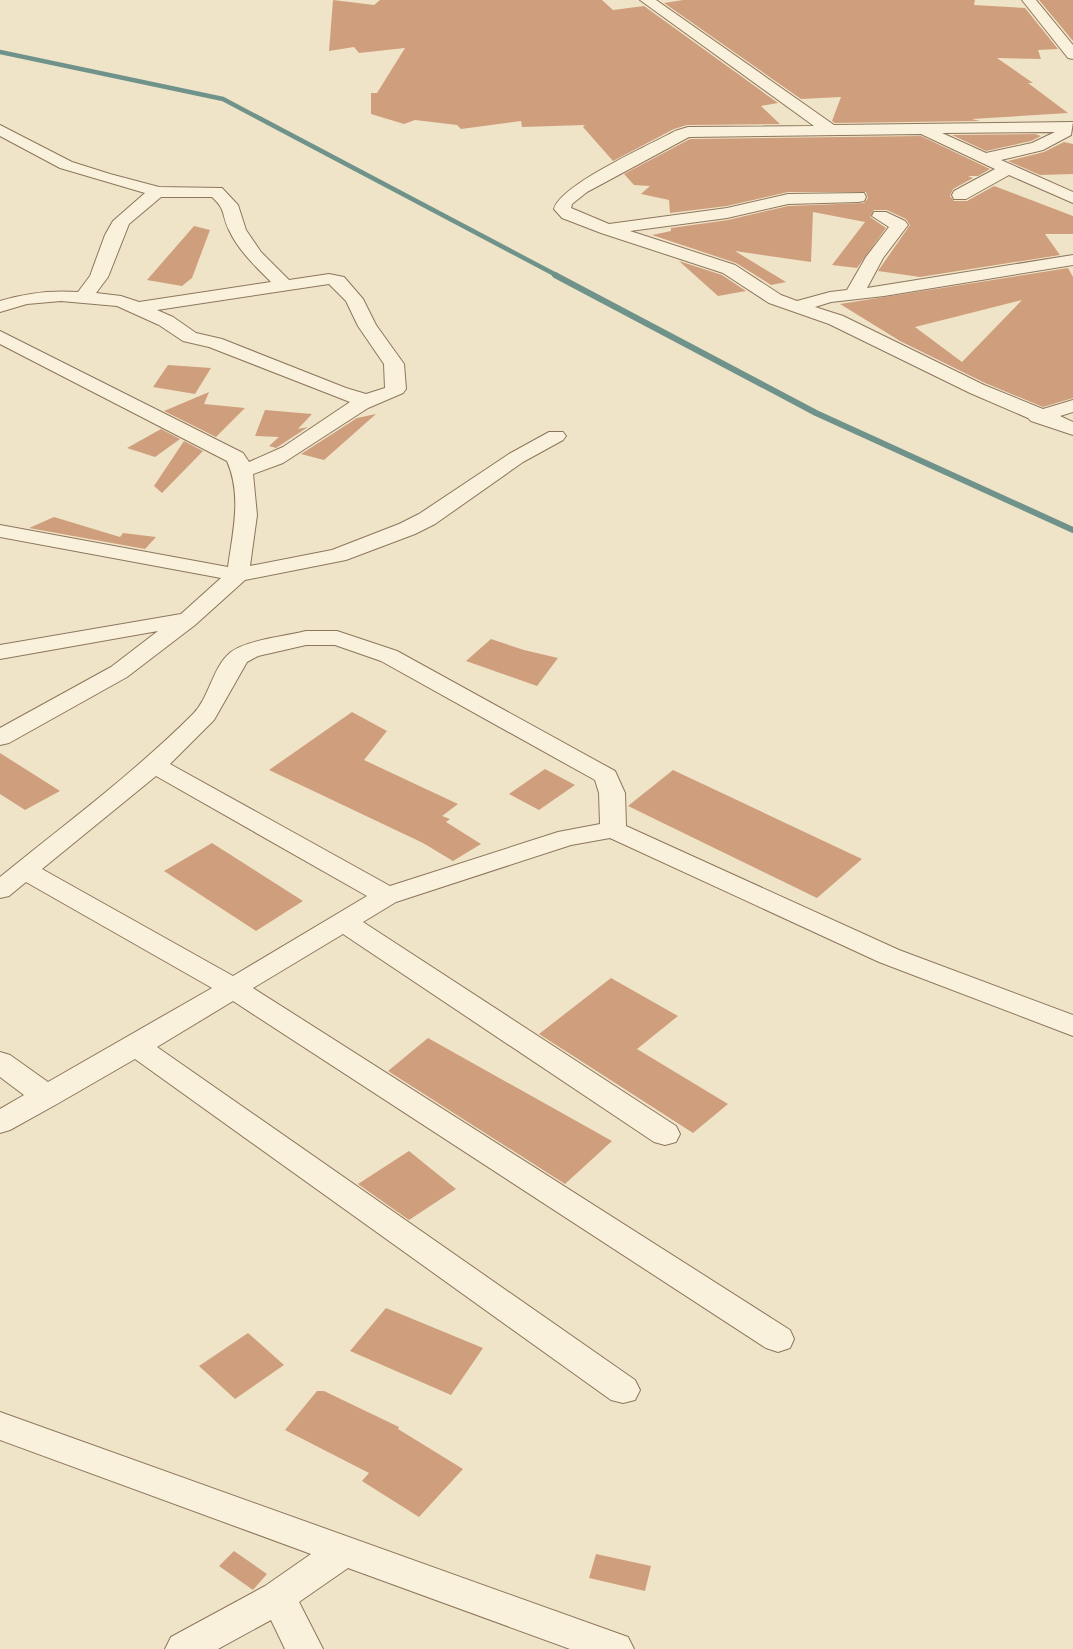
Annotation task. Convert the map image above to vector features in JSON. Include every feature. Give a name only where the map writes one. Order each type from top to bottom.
[{"type":"street","points":[[647,0],[830,130]]},
{"type":"street","points":[[1029,0],[1073,55]]},
{"type":"street","points":[[1072,127],[681,134],[581,188],[564,202],[562,209],[568,214],[607,229],[729,270],[775,299],[836,320],[977,389],[1038,417],[1073,429]]},
{"type":"street","points":[[984,158],[1042,145],[1057,139],[1072,127]]},
{"type":"street","points":[[0,130],[66,165],[157,192],[208,192],[220,195],[230,205],[237,230],[255,256],[285,286]]},
{"type":"street","points":[[922,131],[1073,198]]},
{"type":"street","points":[[960,195],[988,178],[1009,170]]},
{"type":"street","points":[[84,297],[99,278],[114,235],[122,220],[157,192]]},
{"type":"street","points":[[607,229],[727,213],[788,199],[858,196]]},
{"type":"street","points":[[854,294],[875,257],[898,225],[880,216]]},
{"type":"street","points":[[798,306],[830,297],[884,291],[1073,260]]},
{"type":"street","points":[[136,308],[334,280],[338,281],[354,298],[367,326],[394,364],[396,389],[367,401],[267,464],[244,470]]},
{"type":"street","points":[[0,307],[44,297],[84,297],[121,301],[166,321],[190,338],[215,343],[367,401]]},
{"type":"street","points":[[0,337],[236,457],[244,470],[247,498],[238,575],[187,620],[119,672],[0,738]]},
{"type":"street","points":[[1038,417],[1073,406]]},
{"type":"street","points":[[0,531],[238,575],[338,555],[407,529],[427,519],[516,458],[556,436]]},
{"type":"street","points":[[0,652],[187,620]]},
{"type":"street","points":[[0,890],[154,765],[206,715],[239,657],[250,651],[306,638],[337,638],[389,656],[606,776],[612,793],[613,830]]},
{"type":"street","points":[[154,765],[387,896]]},
{"type":"street","points":[[0,1122],[136,1046],[387,896],[567,837],[613,830],[888,956],[1073,1026]]},
{"type":"street","points":[[25,870],[233,988],[778,1339]]},
{"type":"street","points":[[345,923],[665,1134]]},
{"type":"street","points":[[136,1046],[623,1390]]},
{"type":"street","points":[[0,1062],[47,1097]]},
{"type":"street","points":[[0,1426],[615,1649]]},
{"type":"street","points":[[184,1649],[278,1597],[344,1551]]},
{"type":"street","points":[[278,1597],[304,1649]]},
{"type":"building","points":[[333,0],[374,5],[380,0],[602,0],[613,10],[644,6],[778,103],[761,106],[780,124],[687,125],[674,129],[613,161],[583,127],[585,125],[522,127],[521,121],[461,129],[457,125],[415,120],[404,124],[371,114],[371,93],[377,93],[405,48],[359,53],[354,47],[329,51]]},
{"type":"building","points":[[683,0],[975,0],[974,5],[1025,8],[1058,49],[1038,50],[1041,59],[997,58],[1033,83],[1028,83],[1068,113],[972,119],[980,121],[835,123],[832,121],[841,97],[801,99],[664,3]]},
{"type":"building","points":[[1039,0],[1073,0],[1073,41]]},
{"type":"building","points":[[1035,134],[1041,136],[1031,141],[986,151],[952,135]]},
{"type":"building","points":[[921,136],[990,169],[978,176],[968,176],[973,178],[953,189],[950,196],[954,201],[967,201],[994,186],[1073,216],[1073,234],[1045,234],[1060,255],[920,277],[878,271],[910,225],[906,219],[887,210],[874,210],[870,217],[886,228],[857,268],[832,265],[865,222],[813,212],[811,262],[735,251],[786,282],[771,285],[736,263],[652,235],[671,231],[671,228],[728,220],[788,206],[864,203],[868,198],[866,192],[788,192],[727,206],[670,213],[669,200],[641,194],[650,186],[634,185],[624,174],[690,139]]},
{"type":"building","points":[[1064,142],[1073,144],[1073,174],[1040,175],[1008,161],[1044,152]]},
{"type":"building","points":[[194,226],[210,230],[192,278],[182,286],[147,280]]},
{"type":"building","points":[[679,261],[722,275],[746,291],[718,296]]},
{"type":"building","points":[[1068,268],[1073,277],[1073,398],[1043,407],[985,383],[900,341],[840,304]],"holes":[[[1022,300],[962,362],[915,327]]]},
{"type":"building","points":[[168,365],[211,368],[195,394],[153,387]]},
{"type":"building","points":[[209,392],[204,404],[245,408],[216,437],[164,411]]},
{"type":"building","points":[[265,410],[312,414],[298,429],[308,427],[276,448],[269,446],[279,437],[255,436]]},
{"type":"building","points":[[376,414],[324,460],[301,454],[357,418]]},
{"type":"building","points":[[161,429],[180,439],[155,457],[127,448]]},
{"type":"building","points":[[184,441],[203,451],[162,493],[154,486]]},
{"type":"building","points":[[54,517],[120,537],[123,533],[156,537],[145,549],[29,528]]},
{"type":"building","points":[[491,639],[558,658],[537,686],[466,661]]},
{"type":"building","points":[[352,712],[387,731],[364,760],[458,804],[442,816],[450,819],[446,822],[481,844],[453,861],[423,843],[269,770]]},
{"type":"building","points":[[0,753],[60,791],[25,810],[0,794]]},
{"type":"building","points":[[545,769],[575,785],[539,810],[509,794]]},
{"type":"building","points":[[673,770],[862,859],[817,898],[628,806]]},
{"type":"building","points":[[212,843],[303,901],[256,931],[164,871]]},
{"type":"building","points":[[611,978],[678,1016],[637,1049],[728,1104],[693,1133],[539,1034]]},
{"type":"building","points":[[428,1038],[612,1141],[565,1184],[388,1071]]},
{"type":"building","points":[[409,1151],[456,1189],[409,1220],[358,1184]]},
{"type":"building","points":[[386,1308],[483,1348],[451,1395],[350,1351]]},
{"type":"building","points":[[248,1333],[284,1365],[235,1399],[199,1366]]},
{"type":"building","points":[[317,1391],[324,1391],[399,1427],[398,1429],[463,1469],[419,1517],[362,1481],[369,1473],[285,1430]]},
{"type":"building","points":[[234,1551],[267,1574],[253,1590],[219,1566]]},
{"type":"building","points":[[596,1554],[651,1566],[645,1591],[589,1578]]},
{"type":"waterway","points":[[0,52],[223,99],[558,276]]},
{"type":"waterway","points":[[555,275],[816,413],[1073,530]]}]
